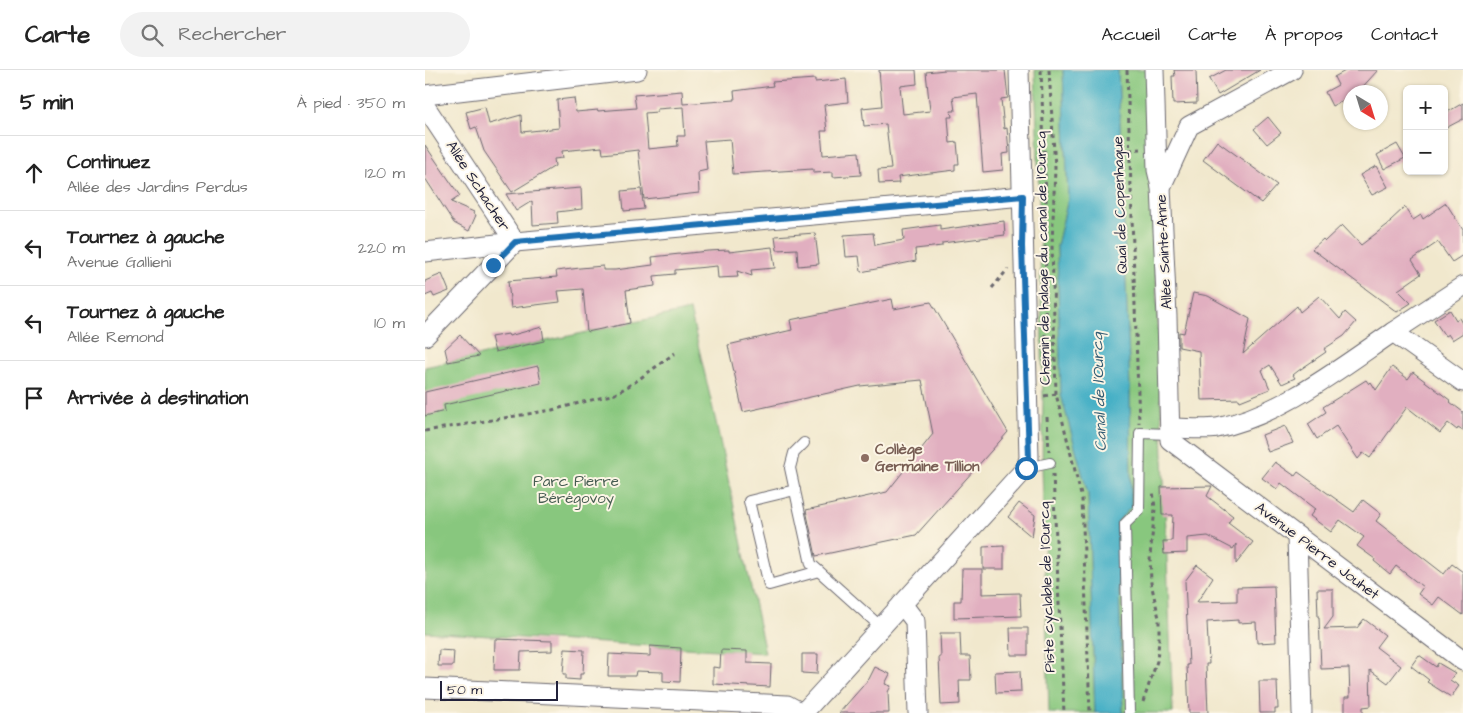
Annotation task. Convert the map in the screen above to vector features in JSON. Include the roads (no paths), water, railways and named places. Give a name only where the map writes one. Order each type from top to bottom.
[{"type":"street","points":[[425,94],[637,70]]},
{"type":"street","points":[[425,688],[787,705],[803,713],[1026,468],[1029,458],[1022,246],[1023,196],[1019,70]]},
{"type":"street","points":[[1154,70],[1157,170],[1161,187]]},
{"type":"street","name":"Allée Sainte-Anne","points":[[1171,434],[1161,187],[1189,126],[1292,70]]},
{"type":"street","name":"Allée Schacher","points":[[425,106],[515,242]]},
{"type":"street","points":[[425,252],[515,242],[1023,196]]},
{"type":"street","points":[[425,336],[515,242]]},
{"type":"street","points":[[1171,434],[1216,428],[1270,410],[1317,384],[1463,286]]},
{"type":"street","points":[[1393,332],[1463,382]]},
{"type":"street","name":"Avenue Pierre Jouhet","points":[[1171,434],[1297,536],[1463,661]]},
{"type":"street","points":[[1297,536],[1303,713]]},
{"type":"street","points":[[902,604],[915,621],[918,713]]},
{"type":"lane","points":[[1129,713],[1125,524],[1139,510],[1140,433],[1171,434]]},
{"type":"lane","points":[[804,443],[794,453],[790,468],[811,564],[881,627]]},
{"type":"lane","points":[[1026,468],[1050,463]]},
{"type":"lane","points":[[795,490],[749,501],[769,585],[819,571]]},
{"type":"water","name":"Canal de l'Ourcq","points":[[1063,70],[1118,70],[1130,390],[1131,507],[1117,522],[1123,713],[1095,713],[1088,494],[1061,395],[1057,246],[1068,199]]},
{"type":"place","name":"Collège Germaine Tillion","points":[[865,458]]},
{"type":"park label","name":"Parc Pierre Bérégovoy","points":[[576,490]]}]
